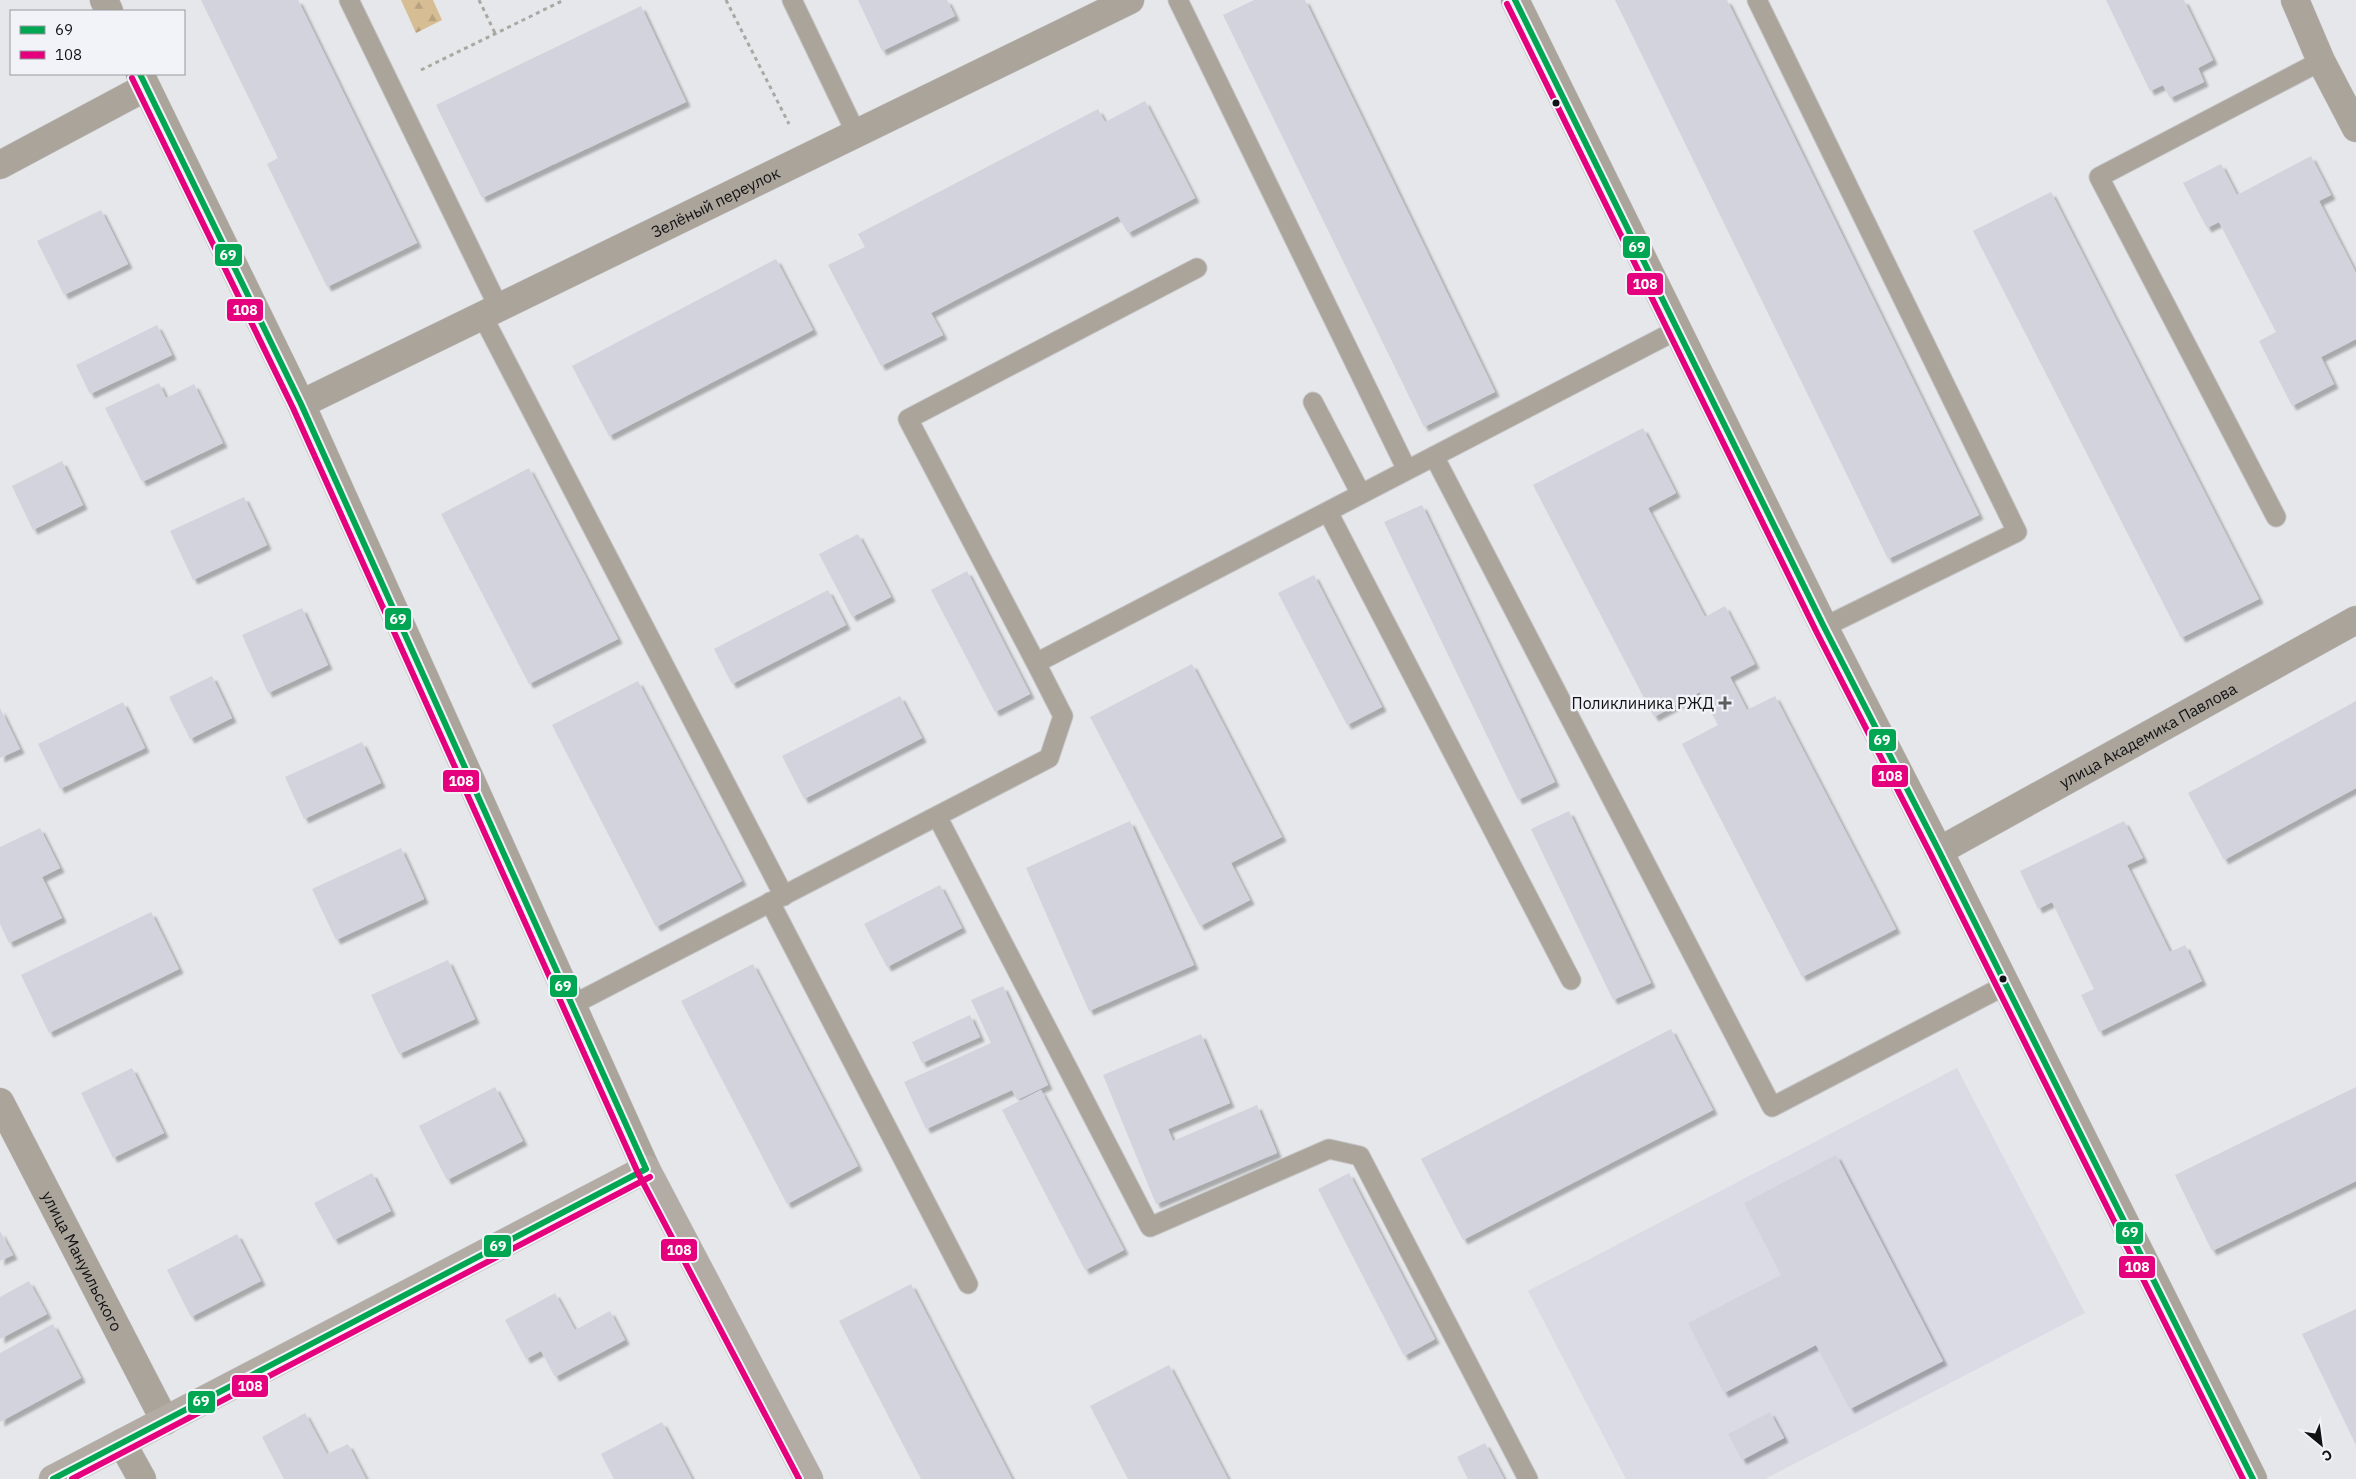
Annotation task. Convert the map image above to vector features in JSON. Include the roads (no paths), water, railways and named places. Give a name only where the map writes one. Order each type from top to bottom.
[{"type":"main road","points":[[53,1479],[646,1169],[809,1479]]},
{"type":"street","name":"Зелёный переулок","points":[[301,404],[1130,0]]},
{"type":"street","points":[[1514,0],[1824,627],[1939,851],[2253,1479]]},
{"type":"street","points":[[2295,0],[2321,61],[2356,128]]},
{"type":"street","points":[[0,165],[143,80],[301,404],[646,1169]]},
{"type":"street","name":"улица Академика Павлова","points":[[1939,851],[2356,620]]},
{"type":"street","name":"улица Мануильского","points":[[0,1102],[164,1421]]},
{"type":"street","points":[[122,1443],[142,1479]]},
{"type":"lane","points":[[349,0],[391,85],[491,311],[777,899],[968,1284]]},
{"type":"lane","points":[[792,0],[856,133]]},
{"type":"lane","points":[[1178,0],[1406,470]]},
{"type":"lane","points":[[1757,0],[2017,532],[1824,627]]},
{"type":"lane","points":[[2276,517],[2099,177],[2321,61]]},
{"type":"lane","points":[[572,1005],[1049,758],[1063,716],[908,419],[1196,268]]},
{"type":"lane","points":[[1036,663],[1677,330]]},
{"type":"lane","points":[[1313,402],[1361,494]]},
{"type":"lane","points":[[1434,456],[1772,1107],[2006,985]]},
{"type":"lane","points":[[1328,512],[1571,980]]},
{"type":"lane","points":[[936,816],[1150,1228],[1329,1148],[1360,1156],[1528,1479]]},
{"type":"place","name":"Поликлиника РЖД","points":[[1725,703]]}]
